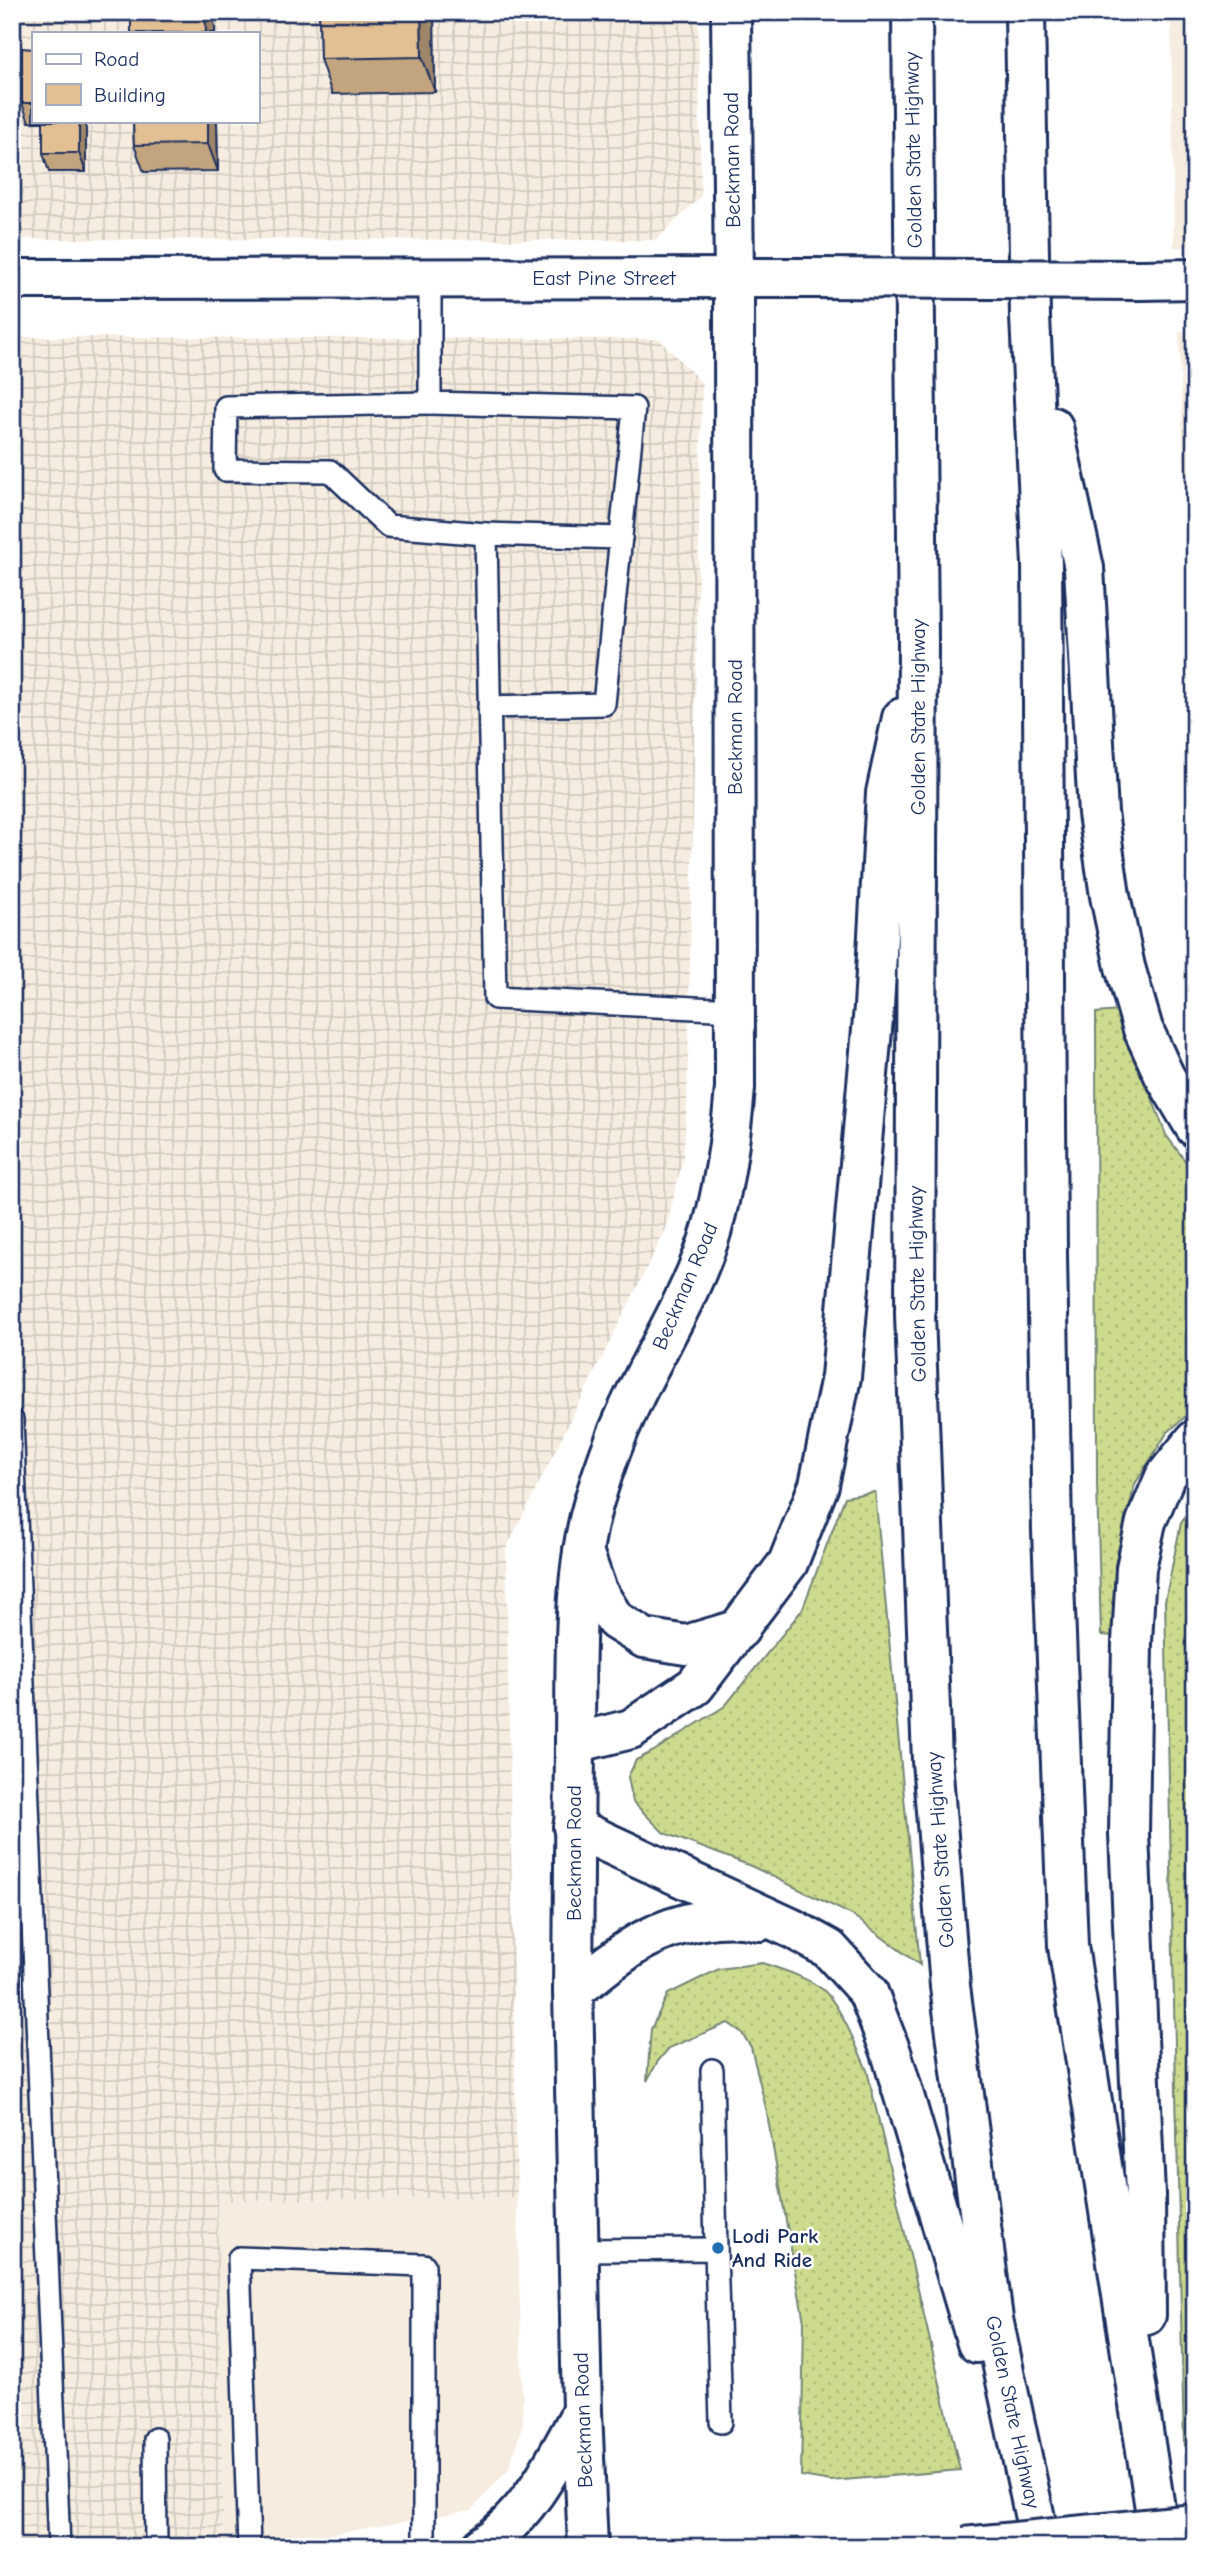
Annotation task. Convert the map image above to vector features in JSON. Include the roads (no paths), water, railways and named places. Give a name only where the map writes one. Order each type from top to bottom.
[{"type":"main road","name":"Beckman Road","points":[[588,2547],[582,2411],[573,1991],[577,1632],[583,1551],[593,1504],[626,1412],[684,1297],[712,1231],[728,1160],[735,1088],[731,12]]},
{"type":"main road","name":"Golden State Highway","points":[[912,12],[918,640],[915,1315],[932,1761],[950,1986],[993,2319],[1039,2547]]},
{"type":"main road","points":[[1025,12],[1030,317],[1042,565],[1047,1255],[1052,1531],[1068,1946],[1161,2547]]},
{"type":"main road","name":"East Pine Street","points":[[12,279],[1195,279]]},
{"type":"main road","points":[[1030,317],[1084,568],[1098,813],[1110,896],[1125,967],[1143,1029],[1164,1075],[1195,1127]]},
{"type":"main road","points":[[575,1743],[631,1729],[695,1686],[788,1563],[820,1485],[841,1377],[874,1007],[886,793],[918,640]]},
{"type":"main road","points":[[1146,2454],[1145,2195],[1129,1834],[1132,1642],[1136,1568],[1146,1522],[1165,1477],[1195,1440]]},
{"type":"main road","points":[[583,1551],[597,1591],[615,1620],[644,1638],[686,1645],[740,1629]]},
{"type":"main road","points":[[573,1827],[829,1948],[867,1992],[891,2052],[1039,2547]]},
{"type":"main road","points":[[573,1991],[644,1940],[690,1922],[743,1916],[793,1929]]},
{"type":"main road","points":[[481,2547],[516,2517],[541,2487],[582,2411]]},
{"type":"main road","points":[[964,2547],[1195,2524]]},
{"type":"lane","points":[[430,278],[430,403]]},
{"type":"lane","points":[[489,707],[604,705],[621,538],[634,408],[430,403],[226,407],[225,470],[330,471],[388,526],[486,534],[621,538]]},
{"type":"lane","points":[[486,534],[495,998],[735,1010]]},
{"type":"lane","points":[[12,1420],[59,2547]]},
{"type":"lane","points":[[712,2070],[721,2421]]},
{"type":"lane","points":[[579,2250],[716,2249]]},
{"type":"lane","points":[[249,2547],[239,2258],[424,2264],[424,2547]]},
{"type":"lane","points":[[155,2440],[156,2547]]},
{"type":"place","name":"Lodi Park And Ride","points":[[718,2248]]}]
